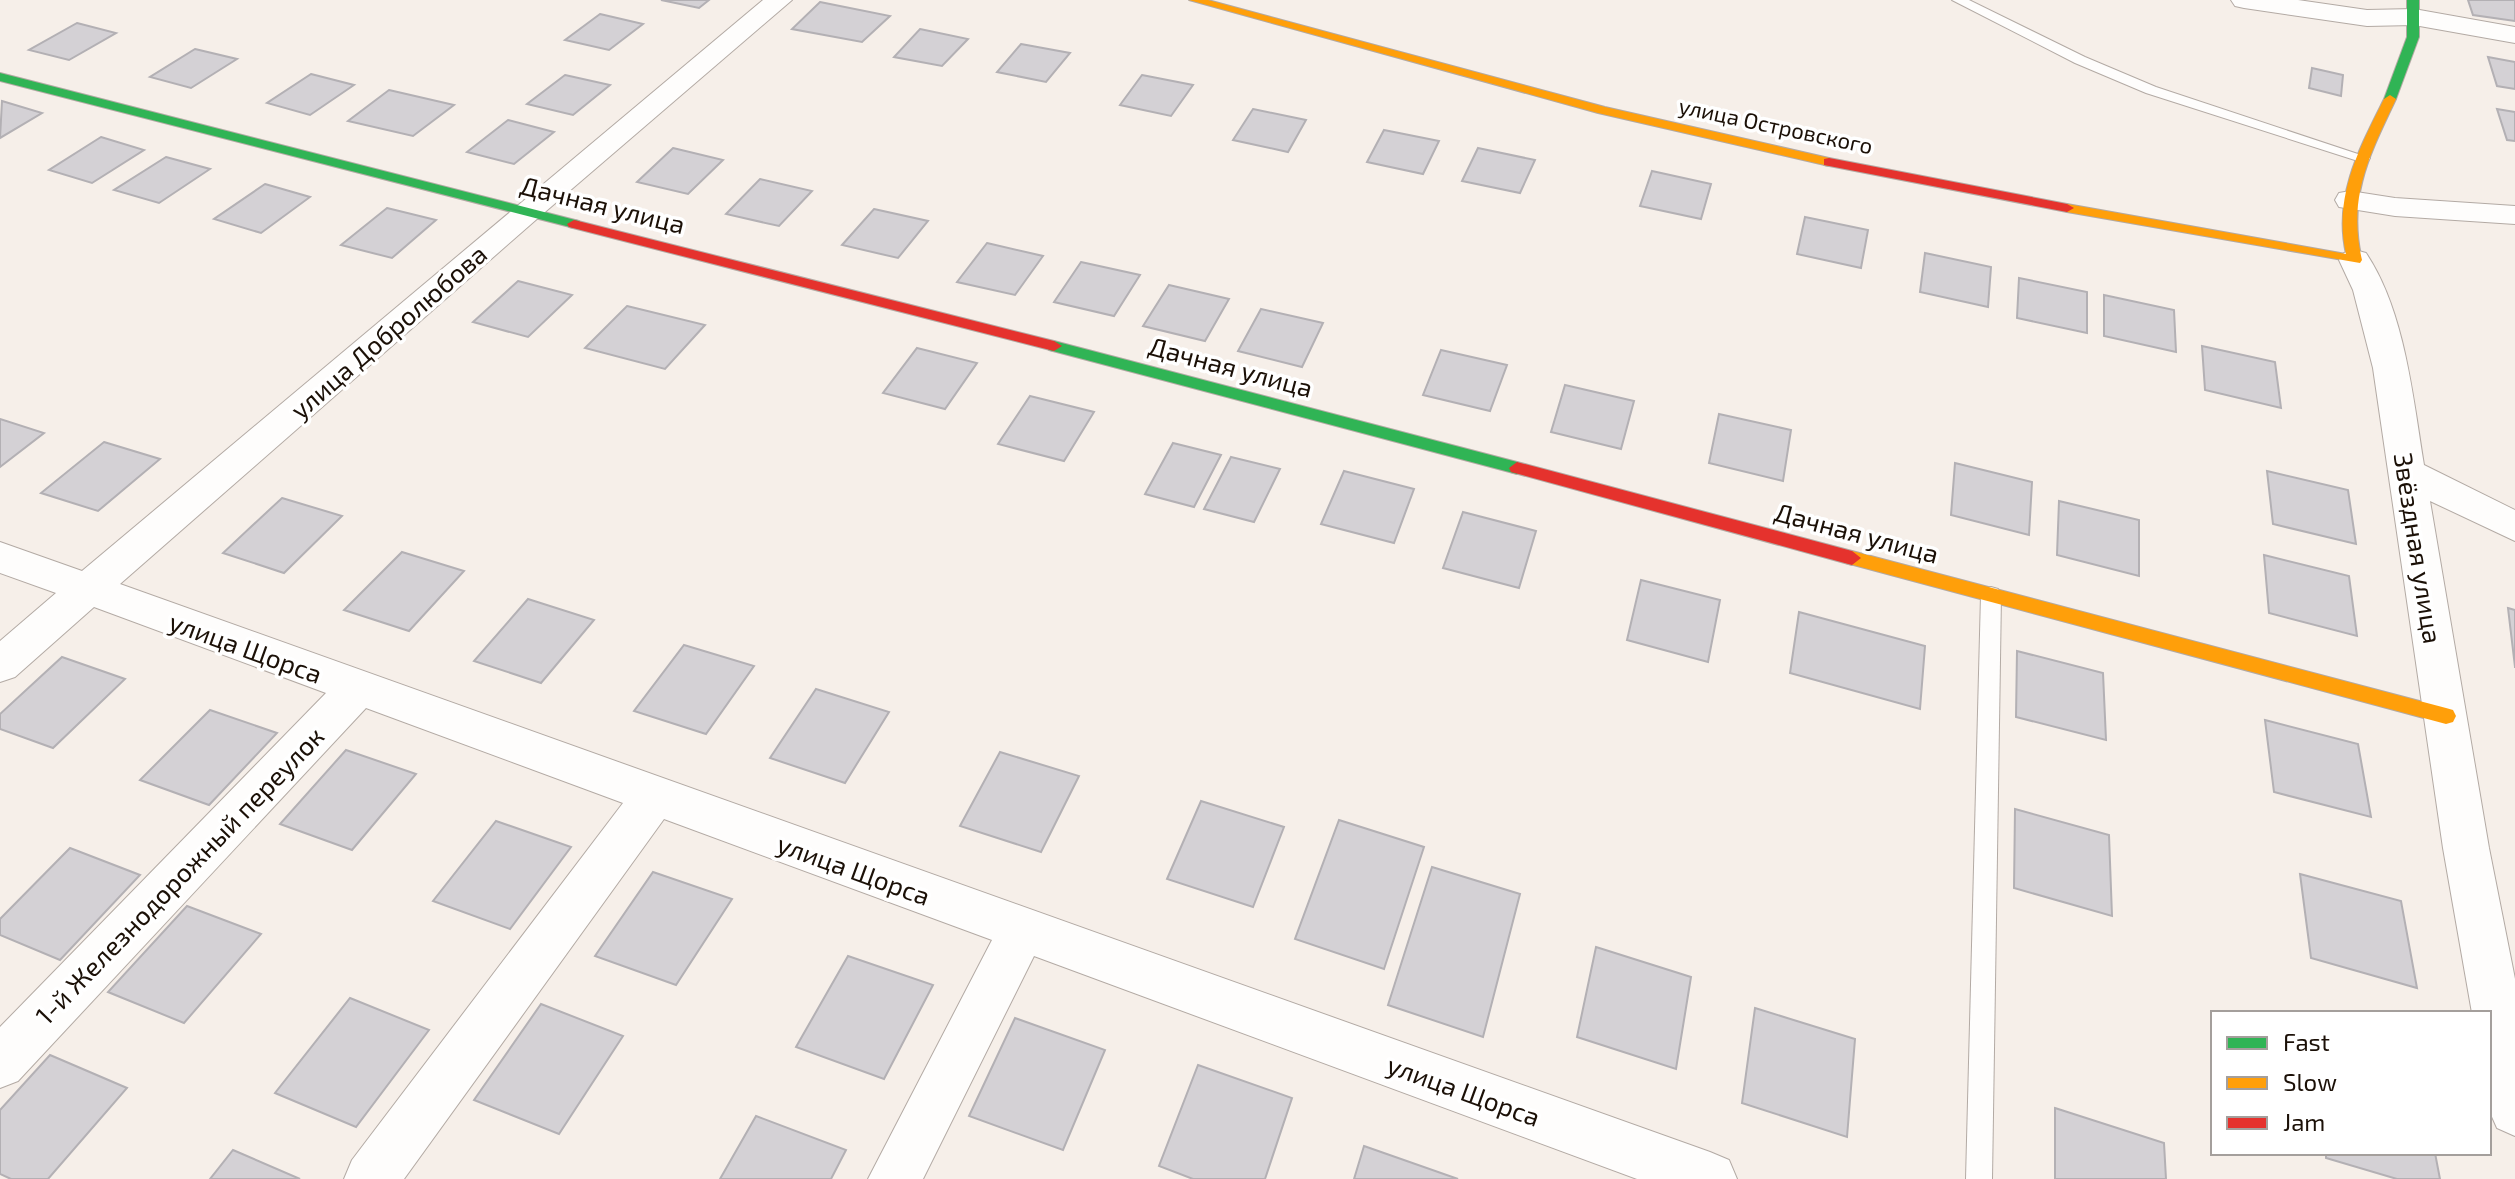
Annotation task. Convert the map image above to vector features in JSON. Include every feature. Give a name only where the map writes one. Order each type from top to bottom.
[{"type":"street","name":"улица Добролюбова","points":[[0,665],[527,211],[779,0]]},
{"type":"street","name":"улица Островского","points":[[1195,0],[1688,131],[1957,188],[2355,260]]},
{"type":"street","points":[[2244,0],[2367,18],[2414,9],[2515,35]]},
{"type":"street","name":"Звёздная улица","points":[[2414,9],[2406,60],[2363,158],[2350,200],[2347,230],[2380,325],[2407,473],[2466,848],[2515,1110]]},
{"type":"street","name":"Дачная улица","points":[[0,77],[1194,382],[2446,716]]},
{"type":"street","points":[[2350,200],[2515,215]]},
{"type":"street","points":[[2436,210],[2515,240]]},
{"type":"street","points":[[2407,473],[2515,527]]},
{"type":"street","name":"улица Щорса","points":[[0,557],[1710,1179]]},
{"type":"street","name":"1-й Железнодорожный переулок","points":[[0,1063],[358,688]]},
{"type":"street","points":[[371,1179],[655,796]]},
{"type":"street","points":[[895,1179],[1022,930]]},
{"type":"lane","points":[[1959,0],[2080,60],[2151,90],[2363,158]]},
{"type":"lane","points":[[1993,0],[2017,27]]},
{"type":"lane","points":[[1979,1179],[1991,595]]},
{"type":"building","points":[[661,0],[709,0],[699,8]]},
{"type":"building","points":[[2468,0],[2515,0],[2515,21],[2473,15]]},
{"type":"building","points":[[820,2],[890,16],[862,42],[792,29]]},
{"type":"building","points":[[600,14],[643,24],[609,50],[565,40]]},
{"type":"building","points":[[77,23],[116,33],[69,60],[29,50]]},
{"type":"building","points":[[920,29],[968,39],[942,66],[894,57]]},
{"type":"building","points":[[1021,44],[1070,53],[1046,82],[997,72]]},
{"type":"building","points":[[195,49],[237,59],[191,88],[150,77]]},
{"type":"building","points":[[2488,57],[2515,62],[2515,89],[2497,86]]},
{"type":"building","points":[[2312,68],[2343,75],[2341,96],[2309,88]]},
{"type":"building","points":[[311,74],[354,85],[310,115],[267,103]]},
{"type":"building","points":[[565,75],[610,85],[573,115],[527,104]]},
{"type":"building","points":[[1142,75],[1193,85],[1171,116],[1120,105]]},
{"type":"building","points":[[389,90],[454,105],[413,136],[348,121]]},
{"type":"building","points":[[2,101],[42,113],[0,138]]},
{"type":"building","points":[[1253,109],[1306,120],[1288,152],[1233,140]]},
{"type":"building","points":[[2497,109],[2515,112],[2515,141],[2507,140]]},
{"type":"building","points":[[508,120],[554,132],[514,164],[467,152]]},
{"type":"building","points":[[1384,130],[1439,141],[1423,174],[1367,162]]},
{"type":"building","points":[[101,137],[144,150],[92,183],[49,170]]},
{"type":"building","points":[[673,148],[723,160],[688,194],[637,182]]},
{"type":"building","points":[[1478,148],[1535,160],[1520,193],[1462,181]]},
{"type":"building","points":[[166,157],[210,169],[159,203],[114,190]]},
{"type":"building","points":[[1652,171],[1711,184],[1701,219],[1640,206]]},
{"type":"building","points":[[760,179],[812,191],[779,226],[726,214]]},
{"type":"building","points":[[265,184],[310,197],[261,233],[214,219]]},
{"type":"building","points":[[387,208],[436,220],[392,258],[341,245]]},
{"type":"building","points":[[874,209],[928,221],[898,258],[842,245]]},
{"type":"building","points":[[1805,217],[1868,230],[1861,268],[1797,254]]},
{"type":"building","points":[[987,243],[1043,256],[1015,295],[957,282]]},
{"type":"building","points":[[1925,253],[1991,267],[1988,307],[1920,292]]},
{"type":"building","points":[[1081,262],[1140,275],[1114,316],[1054,302]]},
{"type":"building","points":[[2019,278],[2087,292],[2087,333],[2017,318]]},
{"type":"building","points":[[518,281],[572,295],[528,337],[473,322]]},
{"type":"building","points":[[1169,285],[1229,299],[1205,341],[1143,326]]},
{"type":"building","points":[[2104,295],[2174,310],[2176,352],[2104,336]]},
{"type":"building","points":[[627,306],[705,325],[665,369],[585,348]]},
{"type":"building","points":[[1261,309],[1323,323],[1302,367],[1238,351]]},
{"type":"building","points":[[2202,346],[2275,362],[2281,408],[2205,390]]},
{"type":"building","points":[[917,348],[977,363],[945,409],[883,393]]},
{"type":"building","points":[[1441,350],[1507,365],[1490,411],[1423,395]]},
{"type":"building","points":[[1565,385],[1634,401],[1621,449],[1551,432]]},
{"type":"building","points":[[1030,396],[1094,412],[1064,461],[998,444]]},
{"type":"building","points":[[1719,414],[1791,430],[1783,481],[1709,463]]},
{"type":"building","points":[[0,419],[44,433],[0,467]]},
{"type":"building","points":[[104,442],[160,459],[98,511],[41,493]]},
{"type":"building","points":[[1173,443],[1221,455],[1194,507],[1145,494]]},
{"type":"building","points":[[1231,457],[1280,469],[1254,522],[1204,509]]},
{"type":"building","points":[[1955,463],[2032,482],[2029,535],[1951,515]]},
{"type":"building","points":[[1344,471],[1414,489],[1394,543],[1321,524]]},
{"type":"building","points":[[2267,471],[2348,490],[2356,544],[2273,524]]},
{"type":"building","points":[[282,498],[342,516],[284,573],[223,553]]},
{"type":"building","points":[[2059,501],[2139,520],[2139,576],[2057,555]]},
{"type":"building","points":[[1463,512],[1536,531],[1519,588],[1443,568]]},
{"type":"building","points":[[402,552],[464,571],[409,631],[344,610]]},
{"type":"building","points":[[2264,555],[2349,576],[2357,636],[2269,613]]},
{"type":"building","points":[[1641,580],[1720,600],[1708,662],[1627,640]]},
{"type":"building","points":[[528,599],[594,620],[541,683],[474,661]]},
{"type":"building","points":[[2508,608],[2515,610],[2515,667]]},
{"type":"building","points":[[1799,612],[1925,646],[1920,709],[1790,673]]},
{"type":"building","points":[[684,645],[754,666],[706,734],[634,711]]},
{"type":"building","points":[[2017,651],[2103,673],[2106,740],[2016,717]]},
{"type":"building","points":[[62,657],[125,679],[53,748],[0,729],[0,714]]},
{"type":"building","points":[[816,689],[889,712],[845,783],[770,758]]},
{"type":"building","points":[[210,710],[277,733],[209,805],[140,780]]},
{"type":"building","points":[[2265,720],[2358,744],[2371,817],[2274,792]]},
{"type":"building","points":[[346,750],[416,774],[352,850],[280,824]]},
{"type":"building","points":[[1000,752],[1079,776],[1041,852],[960,826]]},
{"type":"building","points":[[1201,801],[1284,827],[1253,907],[1167,879]]},
{"type":"building","points":[[2015,809],[2109,835],[2112,916],[2014,888]]},
{"type":"building","points":[[1339,820],[1424,847],[1384,969],[1295,939]]},
{"type":"building","points":[[496,821],[571,847],[510,929],[433,901]]},
{"type":"building","points":[[70,848],[140,875],[60,960],[0,935],[0,919]]},
{"type":"building","points":[[1432,867],[1520,894],[1483,1037],[1388,1005]]},
{"type":"building","points":[[653,872],[732,899],[676,985],[595,956]]},
{"type":"building","points":[[2300,874],[2401,901],[2417,988],[2311,958]]},
{"type":"building","points":[[187,906],[261,934],[184,1023],[108,992]]},
{"type":"building","points":[[1596,947],[1691,977],[1676,1069],[1577,1037]]},
{"type":"building","points":[[848,956],[933,985],[884,1079],[796,1047]]},
{"type":"building","points":[[350,998],[429,1030],[356,1127],[275,1093]]},
{"type":"building","points":[[541,1004],[623,1036],[559,1134],[474,1100]]},
{"type":"building","points":[[1755,1008],[1855,1039],[1847,1137],[1742,1103]]},
{"type":"building","points":[[1015,1018],[1105,1050],[1063,1150],[969,1116]]},
{"type":"building","points":[[50,1055],[127,1088],[48,1179],[11,1179],[0,1174],[0,1110]]},
{"type":"building","points":[[1198,1065],[1292,1098],[1265,1179],[1193,1179],[1159,1166]]},
{"type":"building","points":[[2055,1108],[2164,1143],[2166,1179],[2055,1179]]},
{"type":"building","points":[[756,1116],[846,1150],[831,1179],[720,1179]]},
{"type":"building","points":[[1364,1146],[1458,1179],[1354,1179]]},
{"type":"building","points":[[233,1150],[300,1179],[210,1179]]},
{"type":"building","points":[[2326,1155],[2435,1155],[2440,1179],[2397,1179],[2326,1158]]},
{"type":"traffic: fast","points":[[2390,99],[2413,37],[2413,0]]},
{"type":"traffic: fast","points":[[0,77],[574,224]]},
{"type":"traffic: fast","points":[[1054,346],[1517,468]]},
{"type":"traffic: slow","points":[[1195,0],[1603,110],[1829,162]]},
{"type":"traffic: slow","points":[[2067,208],[2355,260],[2350,238],[2351,197],[2363,157],[2390,99]]},
{"type":"traffic: slow","points":[[1852,558],[2446,716]]},
{"type":"traffic: jam","points":[[1829,162],[2067,208]]},
{"type":"traffic: jam","points":[[574,224],[1054,346]]},
{"type":"traffic: jam","points":[[1517,468],[1852,558]]}]
